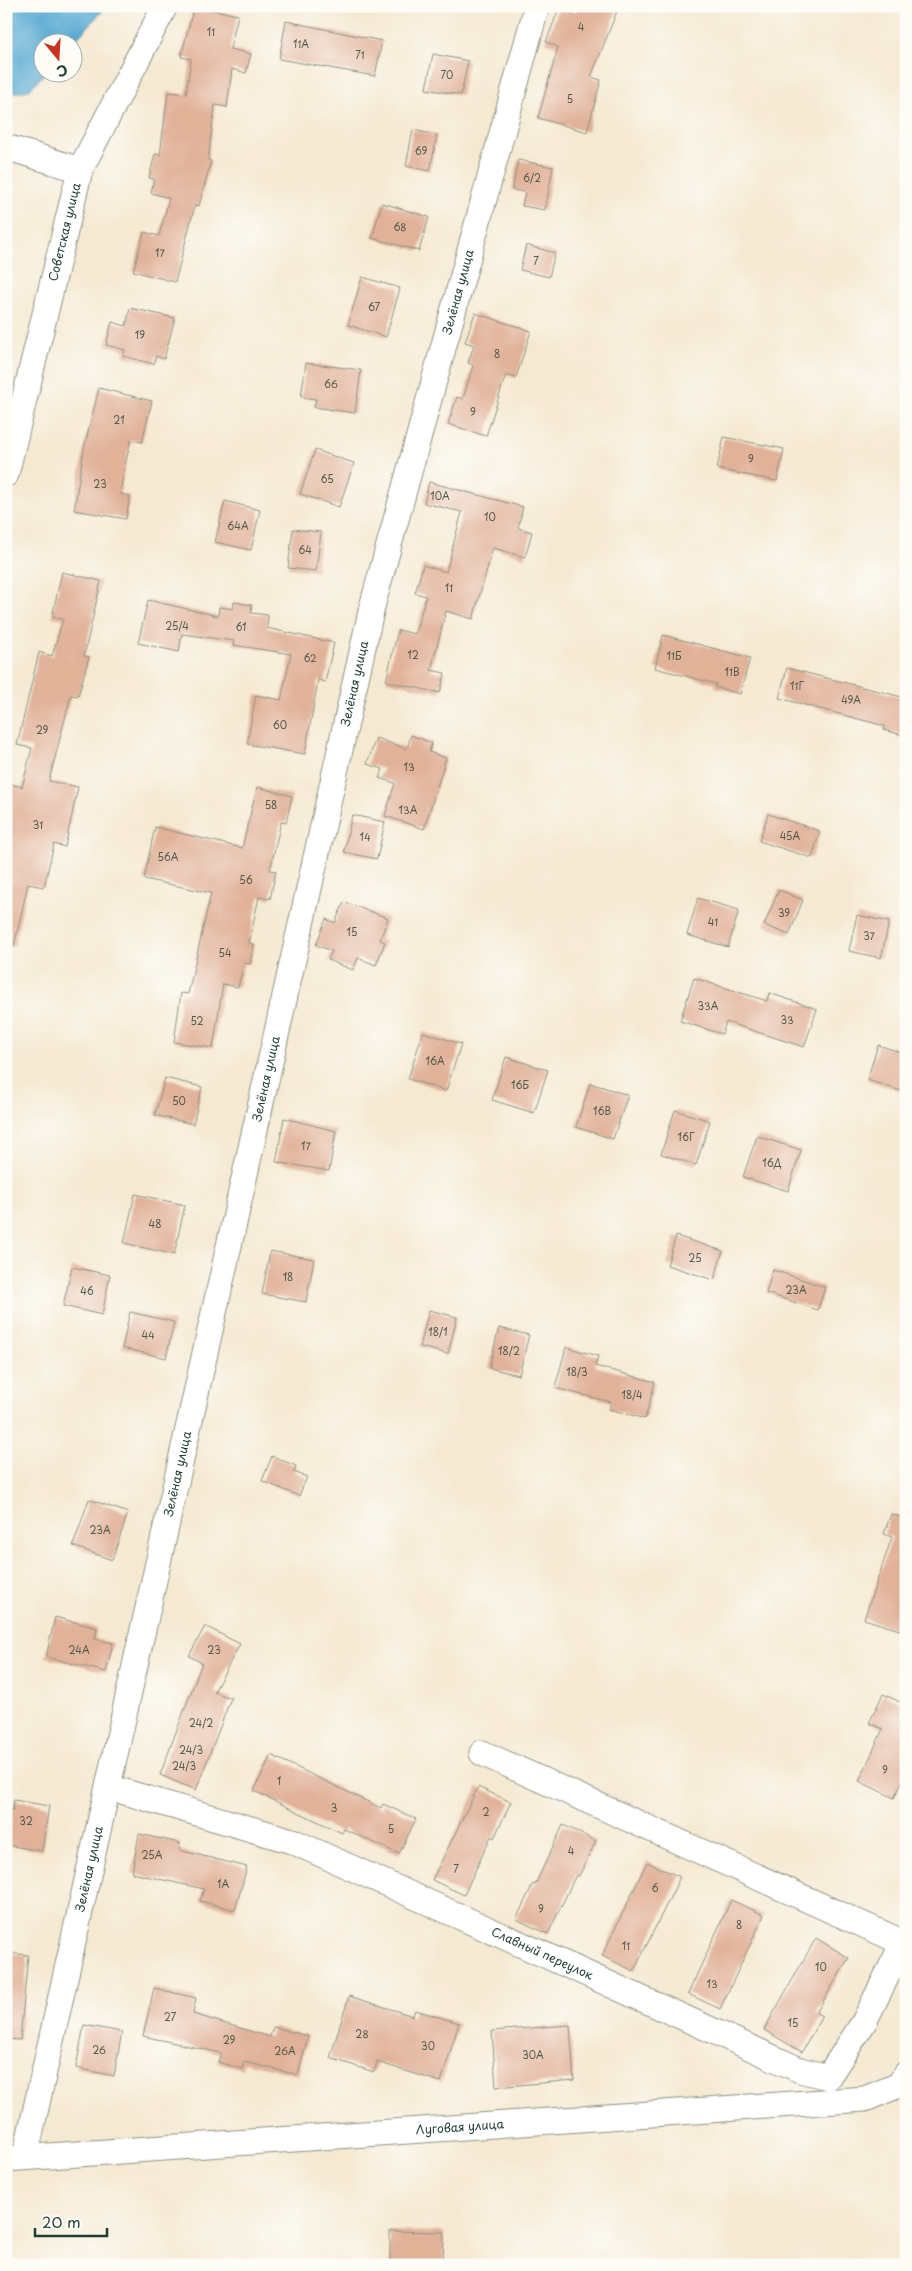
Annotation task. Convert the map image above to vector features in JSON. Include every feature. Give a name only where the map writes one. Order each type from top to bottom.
[{"type":"street","name":"Советская улица","points":[[6,474],[80,170],[165,6]]},
{"type":"street","name":"Зелёная улица","points":[[16,2158],[108,1787],[372,608],[537,6]]},
{"type":"street","points":[[6,147],[80,170]]},
{"type":"street","points":[[482,1753],[905,1943]]},
{"type":"street","name":"Славный переулок","points":[[108,1787],[292,1841],[800,2070],[828,2077],[864,2022],[905,1943]]},
{"type":"street","name":"Луговая улица","points":[[16,2158],[865,2099],[899,2085],[906,2074]]},
{"type":"water","points":[[6,6],[107,6],[82,33],[32,32],[32,82],[37,82],[29,90],[6,94]]},
{"type":"building","points":[[194,6],[238,15],[230,49],[251,54],[246,73],[232,69],[227,107],[215,105],[208,160],[211,161],[199,206],[195,205],[175,282],[133,271],[144,232],[159,236],[169,198],[151,193],[154,179],[149,178],[155,154],[160,155],[168,92],[186,94],[191,59],[181,57]]},
{"type":"building","points":[[560,6],[576,12],[578,6],[606,6],[617,11],[591,77],[601,80],[587,132],[538,118],[558,47],[546,42]]},
{"type":"building","points":[[286,21],[382,41],[375,76],[279,59]]},
{"type":"building","points":[[433,54],[468,61],[461,95],[426,89]]},
{"type":"building","points":[[413,130],[437,135],[430,171],[406,166]]},
{"type":"building","points":[[518,160],[553,167],[545,210],[522,206],[525,192],[512,190]]},
{"type":"building","points":[[382,203],[429,217],[419,251],[372,238]]},
{"type":"building","points":[[526,245],[555,253],[549,277],[520,270]]},
{"type":"building","points":[[362,277],[400,288],[386,337],[348,325]]},
{"type":"building","points":[[130,308],[175,318],[164,359],[156,356],[154,364],[123,356],[125,350],[106,345],[112,322],[126,326]]},
{"type":"building","points":[[475,313],[531,331],[516,378],[506,375],[486,436],[448,424],[457,397],[463,399],[473,365],[468,363],[474,345],[465,342]]},
{"type":"building","points":[[306,363],[361,370],[355,413],[314,407],[316,399],[301,397]]},
{"type":"building","points":[[99,388],[152,401],[142,442],[131,440],[125,465],[120,494],[130,496],[126,519],[74,510],[84,448]]},
{"type":"building","points":[[724,437],[784,449],[777,481],[717,469]]},
{"type":"building","points":[[315,450],[354,463],[339,507],[300,494]]},
{"type":"building","points":[[429,482],[523,507],[518,528],[532,532],[525,557],[493,548],[473,619],[446,611],[431,670],[445,673],[440,693],[386,681],[398,630],[415,634],[426,596],[415,593],[423,565],[446,572],[462,512],[424,503]]},
{"type":"building","points":[[225,501],[260,510],[251,550],[215,542]]},
{"type":"building","points":[[293,529],[321,532],[316,571],[288,568]]},
{"type":"building","points":[[62,572],[101,581],[84,656],[89,657],[78,696],[71,695],[49,781],[78,787],[65,847],[54,844],[44,887],[28,884],[14,946],[6,945],[6,783],[22,787],[32,748],[17,745],[39,652],[52,656],[63,619],[52,617]]},
{"type":"building","points":[[148,600],[218,616],[219,607],[233,609],[234,602],[252,605],[251,613],[268,615],[267,628],[334,643],[325,682],[318,680],[305,754],[247,744],[256,695],[281,700],[291,654],[233,645],[234,641],[182,634],[179,652],[138,643]]},
{"type":"building","points":[[663,635],[750,658],[740,694],[715,687],[716,684],[655,668]]},
{"type":"building","points":[[787,668],[906,698],[906,736],[884,730],[885,726],[779,698]]},
{"type":"building","points":[[411,735],[432,743],[429,752],[446,758],[424,829],[385,816],[395,783],[379,778],[383,769],[367,764],[376,738],[407,749]]},
{"type":"building","points":[[257,787],[292,796],[286,823],[281,822],[270,870],[276,871],[270,899],[259,897],[249,943],[254,944],[250,964],[244,963],[238,987],[223,984],[213,1048],[174,1042],[181,993],[188,994],[211,893],[144,879],[155,827],[242,848]]},
{"type":"building","points":[[768,814],[820,831],[812,858],[759,841]]},
{"type":"building","points":[[352,815],[385,822],[377,859],[344,852]]},
{"type":"building","points":[[779,890],[803,900],[789,935],[764,925]]},
{"type":"building","points":[[698,898],[739,910],[728,947],[687,935]]},
{"type":"building","points":[[344,902],[388,918],[380,940],[385,942],[376,965],[358,958],[353,970],[328,960],[332,951],[316,945],[326,919],[335,923]]},
{"type":"building","points":[[857,915],[889,922],[881,958],[849,951]]},
{"type":"building","points":[[694,978],[767,1001],[769,993],[817,1009],[804,1047],[726,1022],[722,1034],[680,1021]]},
{"type":"building","points":[[423,1032],[461,1044],[446,1091],[408,1079]]},
{"type":"building","points":[[878,1045],[906,1054],[906,1078],[901,1091],[867,1080]]},
{"type":"building","points":[[506,1057],[548,1070],[534,1113],[492,1100]]},
{"type":"building","points":[[165,1078],[202,1087],[193,1124],[155,1115]]},
{"type":"building","points":[[590,1083],[628,1095],[613,1139],[576,1127]]},
{"type":"building","points":[[675,1110],[710,1121],[696,1165],[661,1154]]},
{"type":"building","points":[[284,1118],[336,1131],[329,1171],[276,1162]]},
{"type":"building","points":[[757,1136],[801,1150],[788,1191],[743,1177]]},
{"type":"building","points":[[135,1194],[185,1205],[174,1255],[124,1243]]},
{"type":"building","points":[[676,1236],[723,1251],[714,1280],[667,1265]]},
{"type":"building","points":[[270,1251],[314,1259],[306,1302],[262,1294]]},
{"type":"building","points":[[72,1267],[110,1275],[102,1315],[63,1306]]},
{"type":"building","points":[[773,1270],[825,1287],[818,1310],[766,1293]]},
{"type":"building","points":[[429,1310],[457,1317],[448,1354],[420,1347]]},
{"type":"building","points":[[130,1312],[174,1322],[166,1358],[122,1348]]},
{"type":"building","points":[[499,1328],[529,1335],[519,1375],[489,1368]]},
{"type":"building","points":[[566,1347],[598,1356],[595,1366],[655,1382],[645,1419],[609,1409],[611,1402],[555,1388]]},
{"type":"building","points":[[272,1456],[296,1466],[294,1472],[307,1477],[299,1496],[262,1481]]},
{"type":"building","points":[[89,1499],[128,1513],[112,1560],[73,1546]]},
{"type":"building","points":[[903,1507],[906,1507],[906,1632],[864,1619],[892,1537],[884,1534],[891,1514],[900,1517]]},
{"type":"building","points":[[55,1617],[97,1628],[95,1639],[113,1643],[106,1672],[46,1657]]},
{"type":"building","points":[[205,1626],[240,1644],[214,1692],[231,1698],[196,1790],[160,1775],[202,1663],[189,1656]]},
{"type":"building","points":[[883,1694],[906,1705],[906,1774],[894,1798],[859,1781],[883,1729],[869,1723]]},
{"type":"building","points":[[271,1755],[381,1808],[383,1804],[416,1819],[399,1854],[344,1829],[342,1833],[254,1791]]},
{"type":"building","points":[[478,1787],[511,1802],[494,1838],[491,1836],[464,1895],[432,1880]]},
{"type":"building","points":[[14,1800],[49,1806],[42,1851],[6,1845],[6,1809],[13,1810]]},
{"type":"building","points":[[563,1825],[596,1841],[579,1876],[576,1875],[548,1934],[516,1919],[533,1884],[535,1885]]},
{"type":"building","points":[[139,1834],[180,1843],[179,1850],[247,1867],[235,1910],[200,1901],[204,1889],[132,1873]]},
{"type":"building","points":[[647,1862],[680,1877],[634,1971],[602,1956]]},
{"type":"building","points":[[731,1900],[764,1915],[720,2009],[688,1994]]},
{"type":"building","points":[[816,1938],[849,1958],[816,2013],[822,2016],[802,2052],[764,2030]]},
{"type":"building","points":[[6,1953],[28,1955],[20,2040],[6,2039]]},
{"type":"building","points":[[154,1988],[196,1998],[193,2014],[270,2037],[273,2027],[308,2036],[298,2075],[244,2062],[242,2069],[218,2062],[221,2053],[143,2036]]},
{"type":"building","points":[[349,1996],[413,2016],[415,2010],[459,2023],[441,2082],[377,2062],[374,2072],[330,2058]]},
{"type":"building","points":[[84,2025],[122,2032],[114,2076],[76,2068]]},
{"type":"building","points":[[570,2025],[574,2080],[496,2087],[492,2031]]},
{"type":"building","points":[[390,2231],[444,2232],[443,2265],[390,2265]]}]
